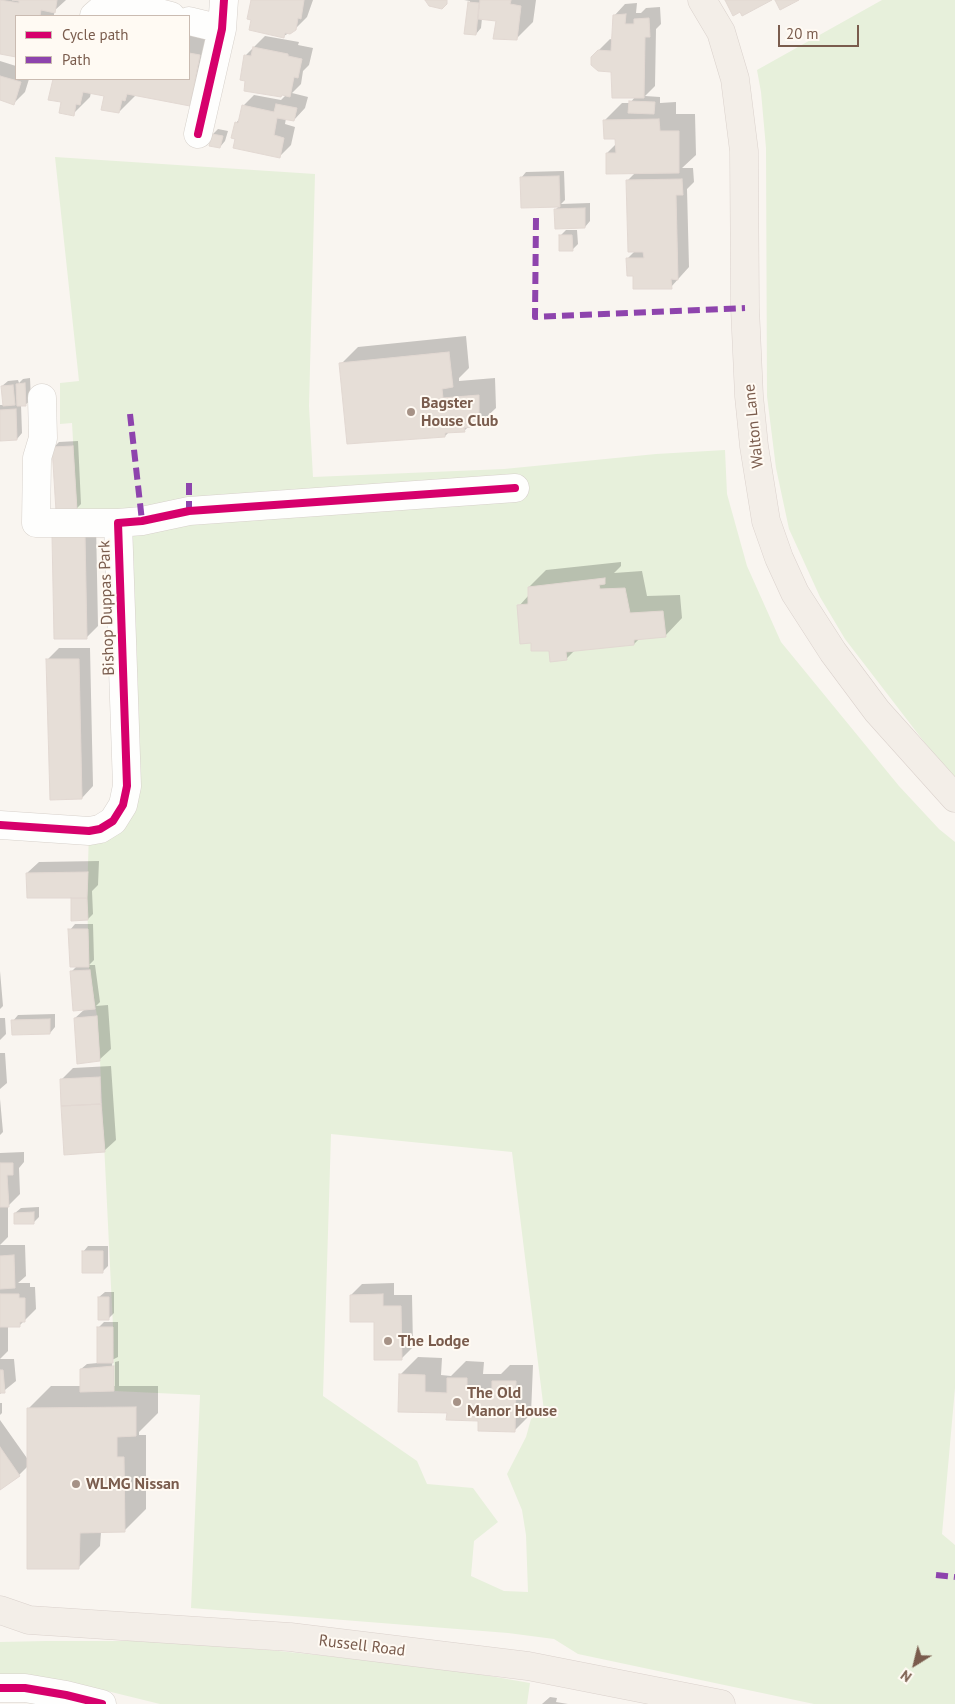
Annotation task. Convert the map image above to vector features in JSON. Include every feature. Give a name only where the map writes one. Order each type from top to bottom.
[{"type":"main road","name":"Walton Lane","points":[[702,0],[721,32],[735,79],[744,151],[749,396],[754,446],[766,521],[779,558],[795,594],[833,652],[878,711],[955,798]]},
{"type":"main road","name":"Russell Road","points":[[0,1610],[29,1620],[290,1637],[468,1658],[546,1669],[721,1704]]},
{"type":"main road","points":[[0,1624],[29,1620]]},
{"type":"street","points":[[198,134],[222,29],[224,0]]},
{"type":"street","points":[[95,15],[102,9],[120,3],[167,15]]},
{"type":"street","points":[[190,21],[222,29]]},
{"type":"street","points":[[42,398],[55,438],[37,458],[36,523],[118,524]]},
{"type":"street","name":"Bishop Duppas Park","points":[[0,825],[94,830],[100,829],[113,821],[123,805],[127,786],[118,524],[190,511],[515,488]]},
{"type":"street","points":[[0,1688],[33,1689],[102,1704]]},
{"type":"green space","points":[[882,0],[955,0],[955,782],[845,639],[820,597],[789,529],[776,468],[767,396],[766,148],[757,70]]},
{"type":"green space","points":[[55,157],[315,174],[309,406],[313,477],[504,469],[656,454],[725,450],[727,494],[747,566],[781,642],[899,786],[939,829],[955,842],[955,1388],[942,1534],[955,1545],[955,1704],[814,1704],[578,1654],[554,1639],[508,1633],[191,1608],[200,1395],[114,1391],[113,1327],[100,1061],[97,1016],[89,967],[87,898],[89,831],[113,821],[118,523],[77,510],[72,423],[60,424],[60,383],[79,381]],"holes":[[[331,1134],[512,1152],[544,1411],[531,1419],[526,1437],[507,1474],[522,1510],[526,1535],[528,1592],[504,1591],[471,1576],[474,1541],[498,1522],[473,1488],[427,1484],[417,1461],[323,1396]]]},
{"type":"green space","points":[[181,1641],[444,1668],[530,1683],[527,1704],[160,1704],[103,1690],[44,1680],[0,1677],[0,1642]]},
{"type":"building","points":[[0,0],[19,3],[19,1],[12,0],[57,0],[55,13],[41,10],[40,15],[15,15],[15,57],[0,54]]},
{"type":"building","points":[[251,0],[304,0],[301,19],[298,18],[296,30],[290,34],[285,33],[284,38],[249,30],[251,20],[247,19]]},
{"type":"building","points":[[425,0],[447,0],[447,4],[442,9],[429,6]]},
{"type":"building","points":[[480,0],[511,0],[510,4],[521,6],[517,40],[493,39],[496,21],[478,19]]},
{"type":"building","points":[[725,0],[772,0],[742,16],[740,12],[733,16]]},
{"type":"building","points":[[775,0],[799,0],[780,10]]},
{"type":"building","points":[[468,2],[479,3],[476,35],[464,34]]},
{"type":"building","points":[[626,14],[625,24],[634,24],[634,19],[649,18],[650,37],[645,37],[644,98],[612,98],[611,72],[598,71],[591,65],[591,57],[598,50],[611,51],[613,15]]},
{"type":"building","points":[[253,47],[288,54],[288,56],[302,59],[298,78],[294,77],[290,97],[244,91],[245,81],[240,80],[244,55],[251,56]]},
{"type":"building","points":[[190,53],[200,55],[190,106],[127,94],[125,101],[122,100],[119,113],[101,110],[104,96],[83,92],[80,105],[76,104],[74,116],[59,113],[61,102],[48,100],[53,80],[190,80]]},
{"type":"building","points":[[0,76],[21,82],[14,105],[0,100]]},
{"type":"building","points":[[629,101],[655,102],[654,114],[628,113]]},
{"type":"building","points":[[276,104],[297,108],[294,121],[277,118],[274,135],[284,138],[280,158],[233,148],[235,139],[231,138],[235,122],[238,123],[242,105],[274,112]]},
{"type":"building","points":[[659,119],[660,131],[679,131],[679,173],[606,174],[606,153],[616,153],[615,139],[604,139],[603,120]]},
{"type":"building","points":[[212,134],[223,136],[220,148],[209,146]]},
{"type":"building","points":[[559,176],[560,207],[521,208],[520,177]]},
{"type":"building","points":[[682,179],[683,195],[676,195],[678,280],[671,279],[672,289],[633,289],[633,276],[627,276],[626,258],[644,258],[643,252],[628,252],[626,180]]},
{"type":"building","points":[[585,208],[585,228],[555,229],[554,209]]},
{"type":"building","points":[[559,235],[572,235],[573,251],[559,251]]},
{"type":"building","name":"Bagster House Club","points":[[449,352],[453,387],[442,389],[443,398],[479,395],[479,426],[464,428],[465,432],[445,433],[445,437],[347,444],[339,363]]},
{"type":"building","points":[[25,383],[26,406],[17,406],[16,384]]},
{"type":"building","points":[[13,385],[15,405],[3,406],[1,386]]},
{"type":"building","points":[[16,409],[17,440],[0,441],[0,410]]},
{"type":"building","points":[[73,446],[77,510],[56,511],[52,447]]},
{"type":"building","points":[[52,535],[85,535],[87,639],[54,639]]},
{"type":"building","points":[[605,578],[605,584],[599,585],[600,589],[625,588],[630,613],[663,611],[666,637],[634,640],[634,645],[566,652],[567,660],[550,662],[549,651],[531,651],[531,643],[520,644],[517,605],[528,604],[528,587]]},
{"type":"building","points":[[46,659],[79,659],[82,799],[50,800]]},
{"type":"building","points":[[88,872],[87,898],[27,898],[26,873]]},
{"type":"building","points":[[71,898],[87,898],[88,920],[71,921]]},
{"type":"building","points":[[68,929],[88,929],[89,967],[70,967]]},
{"type":"building","points":[[90,970],[95,1009],[73,1011],[70,971]]},
{"type":"building","points":[[97,1016],[100,1061],[77,1064],[74,1018]]},
{"type":"building","points":[[50,1019],[50,1034],[12,1035],[11,1020]]},
{"type":"building","points":[[100,1077],[101,1104],[61,1106],[60,1079]]},
{"type":"building","points":[[101,1104],[105,1152],[64,1155],[61,1106]]},
{"type":"building","points":[[0,1163],[13,1163],[13,1175],[7,1175],[9,1207],[0,1207]]},
{"type":"building","points":[[34,1212],[34,1224],[14,1224],[14,1213]]},
{"type":"building","points":[[82,1251],[103,1251],[103,1273],[82,1273]]},
{"type":"building","points":[[14,1255],[15,1288],[0,1289],[0,1256]]},
{"type":"building","points":[[0,1294],[19,1294],[19,1298],[25,1298],[25,1322],[20,1322],[20,1327],[0,1327]]},
{"type":"building","name":"The Lodge","points":[[383,1294],[383,1306],[401,1306],[402,1360],[374,1360],[374,1322],[350,1322],[350,1295]]},
{"type":"building","points":[[98,1297],[109,1297],[109,1320],[98,1320]]},
{"type":"building","points":[[97,1327],[113,1327],[113,1363],[97,1363]]},
{"type":"building","points":[[114,1366],[114,1391],[80,1392],[80,1369]]},
{"type":"building","points":[[0,1370],[3,1370],[5,1393],[0,1393]]},
{"type":"building","name":"The Old Manor House","points":[[399,1374],[425,1375],[425,1392],[447,1393],[447,1378],[467,1378],[467,1390],[492,1391],[492,1381],[516,1381],[515,1432],[478,1431],[478,1421],[446,1420],[447,1413],[398,1412]]},
{"type":"building","name":"WLMG Nissan","points":[[136,1407],[136,1436],[117,1437],[117,1457],[124,1457],[125,1532],[80,1533],[79,1569],[27,1569],[27,1408]]},
{"type":"building","points":[[0,1447],[20,1476],[0,1490]]},
{"type":"marked path","points":[[536,218],[535,317],[745,308]]},
{"type":"marked path","points":[[130,414],[142,521]]},
{"type":"marked path","points":[[189,483],[189,511]]},
{"type":"marked path","points":[[936,1575],[955,1577]]},
{"type":"cycle path","points":[[198,134],[222,29],[224,0]]},
{"type":"cycle path","points":[[0,825],[89,831],[100,829],[113,821],[123,805],[127,786],[118,523],[142,521],[189,511],[515,488]]},
{"type":"cycle path","points":[[0,1688],[25,1688],[102,1704]]},
{"type":"place","name":"Bagster House Club","points":[[411,412]]},
{"type":"place","name":"The Lodge","points":[[388,1341]]},
{"type":"place","name":"The Old Manor House","points":[[457,1402]]},
{"type":"place","name":"WLMG Nissan","points":[[76,1484]]}]
